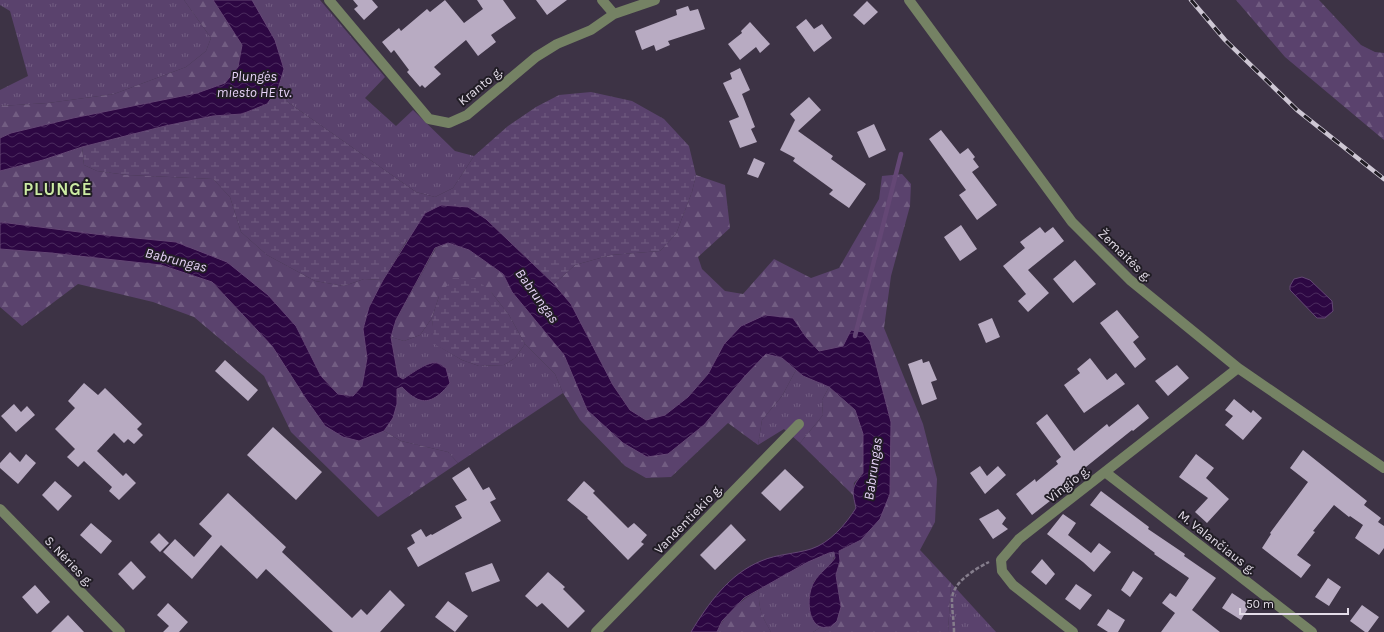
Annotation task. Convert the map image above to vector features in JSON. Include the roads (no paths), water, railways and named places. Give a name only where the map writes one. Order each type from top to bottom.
[{"type":"street","name":"Kranto g.","points":[[329,0],[429,119],[449,123],[468,115],[536,57],[557,44],[592,30],[614,14],[655,0]]},
{"type":"street","points":[[602,0],[614,14]]},
{"type":"street","name":"Žemaitės g.","points":[[909,0],[1072,222],[1130,280],[1238,368],[1384,468]]},
{"type":"street","name":"Vingio g.","points":[[1073,632],[1013,585],[1002,571],[1001,560],[1019,539],[1238,368]]},
{"type":"street","name":"Vandentiekio g.","points":[[596,632],[799,424]]},
{"type":"street","name":"M. Valančiaus g.","points":[[1105,472],[1312,632]]},
{"type":"street","name":"S. Nėries g.","points":[[0,509],[120,632]]},
{"type":"water","name":"Plungės miesto HE tv.","points":[[213,0],[252,0],[275,40],[284,69],[278,89],[267,104],[242,114],[213,116],[165,126],[82,147],[43,160],[0,171],[0,138],[11,133],[73,118],[197,93],[225,83],[238,67],[242,45]]},
{"type":"water","name":"Babrungas","points":[[441,205],[468,207],[486,219],[554,284],[571,304],[613,385],[630,410],[646,420],[665,415],[688,397],[708,374],[724,344],[741,326],[765,315],[793,318],[806,337],[819,351],[843,346],[851,330],[863,332],[870,341],[891,422],[890,494],[880,519],[861,540],[839,551],[840,561],[836,575],[841,607],[837,621],[831,627],[822,627],[816,624],[810,613],[809,600],[814,582],[835,558],[834,552],[808,562],[744,598],[722,621],[717,632],[691,632],[720,591],[739,574],[761,561],[780,555],[805,551],[818,546],[831,538],[837,532],[856,508],[853,493],[856,482],[863,473],[863,434],[855,410],[829,387],[803,376],[782,358],[766,354],[745,376],[704,425],[668,454],[647,457],[623,443],[587,410],[564,355],[512,292],[503,274],[469,250],[448,243],[435,248],[396,320],[391,337],[398,376],[403,379],[425,365],[438,363],[446,368],[450,383],[437,396],[424,401],[415,398],[402,387],[397,389],[397,404],[393,418],[384,431],[359,441],[343,437],[325,426],[272,346],[212,282],[161,265],[0,249],[0,222],[176,242],[227,262],[268,295],[296,326],[321,376],[338,394],[353,396],[362,386],[367,358],[363,329],[369,307],[383,280],[425,213]]},
{"type":"water","points":[[1302,277],[1310,280],[1332,301],[1333,311],[1325,318],[1317,318],[1290,290],[1290,286],[1294,279]]},
{"type":"waterway","points":[[855,336],[901,154]]},
{"type":"railway","points":[[1191,0],[1225,40],[1297,110],[1384,179]]},
{"type":"district","name":"PLUNGĖ","points":[[58,189]]}]
